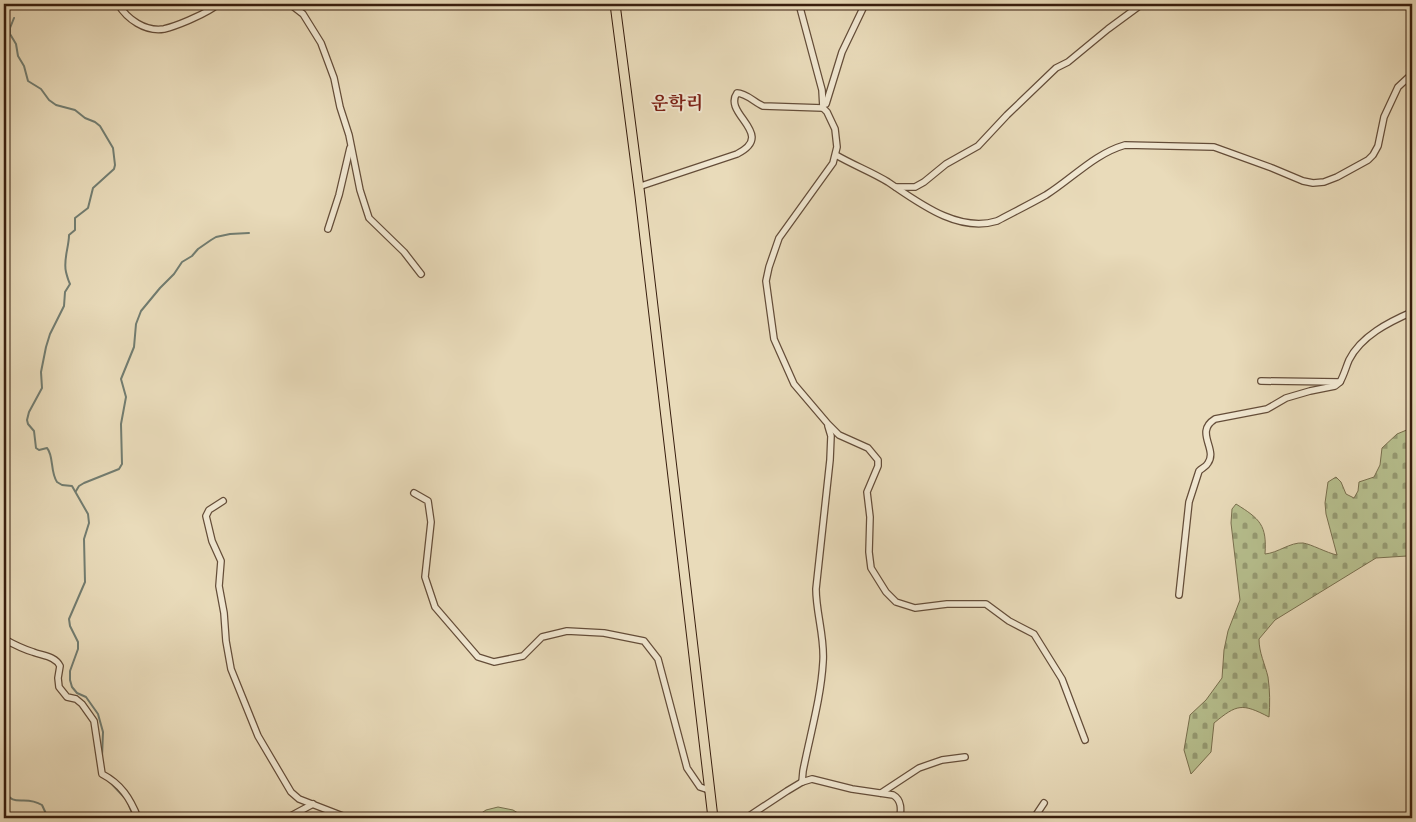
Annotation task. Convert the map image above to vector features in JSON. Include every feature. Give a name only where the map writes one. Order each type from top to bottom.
[{"type":"main road","points":[[615,4],[713,818]]},
{"type":"street","points":[[118,4],[128,18],[157,29],[174,26],[199,16],[218,4]]},
{"type":"street","points":[[290,4],[304,14],[322,44],[334,78],[360,190],[369,218],[404,252],[421,274]]},
{"type":"street","points":[[799,4],[822,90],[823,108],[827,112],[837,139],[836,156],[833,164],[779,238],[766,281],[774,339],[794,384],[828,424],[840,435],[868,448],[878,460],[878,466],[867,492],[870,517],[870,561],[871,568],[890,598],[902,605],[915,608],[947,604],[986,604],[1009,621],[1034,634],[1062,679],[1084,740]]},
{"type":"street","points":[[823,108],[842,52],[865,4]]},
{"type":"street","points":[[894,187],[915,187],[946,164],[978,146],[1007,114],[1056,68],[1068,62],[1142,4]]},
{"type":"street","points":[[836,156],[877,176],[925,207],[961,222],[990,223],[998,220],[1046,194],[1086,164],[1117,147],[1134,144],[1162,147],[1214,147],[1303,181],[1312,183],[1324,182],[1368,160],[1373,155],[1378,146],[1384,117],[1398,87],[1412,74]]},
{"type":"street","points":[[638,187],[737,154],[746,148],[750,144],[751,132],[749,126],[733,106],[737,93],[745,95],[763,106],[823,108]]},
{"type":"street","points":[[328,229],[340,195],[351,146]]},
{"type":"street","points":[[1179,595],[1189,502],[1199,471],[1207,466],[1210,461],[1206,435],[1209,422],[1215,419],[1267,409],[1286,398],[1334,386],[1340,382],[1349,360],[1358,347],[1376,331],[1412,312]]},
{"type":"street","points":[[1261,381],[1340,382]]},
{"type":"street","points":[[802,782],[823,660],[816,589],[830,460],[831,436],[828,424]]},
{"type":"street","points":[[414,493],[428,501],[431,522],[425,577],[435,607],[458,631],[478,657],[494,662],[523,656],[542,637],[567,630],[604,633],[644,640],[658,659],[687,768],[700,787],[710,790]]},
{"type":"street","points":[[223,501],[209,510],[206,516],[212,541],[221,561],[219,586],[231,669],[258,736],[287,787],[299,799],[348,818]]},
{"type":"street","points":[[4,639],[25,649],[49,656],[58,662],[60,666],[59,687],[67,697],[76,699],[82,704],[94,721],[102,774],[112,779],[124,790],[138,818]]},
{"type":"street","points":[[882,793],[919,768],[942,760],[965,757]]},
{"type":"street","points":[[746,818],[802,782],[812,779],[852,789],[882,793],[897,798],[901,811],[900,818]]},
{"type":"street","points":[[1034,818],[1044,803]]},
{"type":"street","points":[[287,818],[313,804]]},
{"type":"green space","points":[[1412,421],[1412,521],[1410,523],[1412,552],[1407,556],[1376,558],[1275,620],[1259,639],[1261,654],[1268,677],[1269,717],[1246,708],[1234,709],[1228,712],[1214,723],[1211,752],[1191,774],[1184,750],[1190,715],[1206,700],[1222,678],[1224,650],[1228,631],[1240,600],[1231,523],[1232,509],[1236,504],[1251,514],[1260,524],[1265,536],[1265,554],[1293,544],[1303,543],[1337,555],[1326,514],[1325,503],[1328,482],[1336,477],[1341,482],[1346,494],[1354,498],[1358,491],[1359,482],[1374,477],[1380,465],[1382,448],[1397,434],[1409,429]]},
{"type":"green space","points":[[498,807],[513,810],[526,818],[474,818],[486,810]]},
{"type":"waterway","points":[[14,18],[10,34],[16,44],[18,56],[24,66],[28,81],[41,89],[49,100],[56,105],[75,110],[85,118],[95,122],[100,126],[113,148],[114,169],[93,188],[88,208],[75,218],[75,230],[69,235],[65,267],[70,284],[65,292],[64,306],[50,334],[46,347],[41,372],[42,388],[29,412],[27,420],[34,431],[36,448],[39,450],[47,448],[49,451],[53,474],[57,482],[62,485],[72,486],[88,514],[89,523],[84,539],[85,582],[69,619],[70,626],[78,642],[78,649],[70,671],[70,680],[72,687],[77,693],[86,697],[98,714],[103,732],[102,757]]},
{"type":"waterway","points":[[76,491],[84,483],[119,469],[122,464],[121,424],[126,397],[121,379],[134,347],[136,324],[141,311],[174,274],[182,262],[192,256],[198,249],[216,237],[249,233]]},
{"type":"waterway","points":[[107,779],[124,797]]},
{"type":"waterway","points":[[4,790],[12,799],[36,802],[42,805],[48,818]]},
{"type":"waterway","points":[[128,803],[134,818]]},
{"type":"district","name":"운학리","points":[[677,103]]}]
